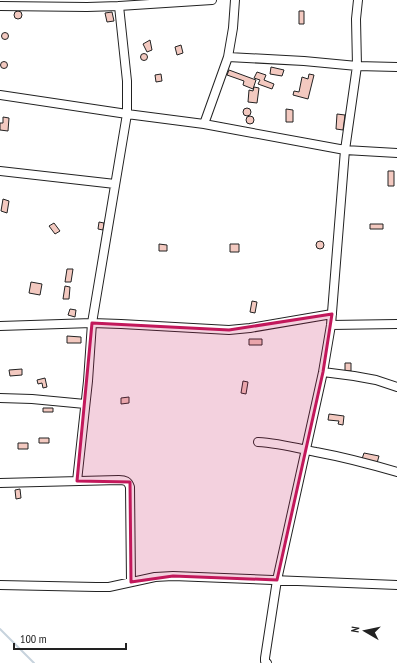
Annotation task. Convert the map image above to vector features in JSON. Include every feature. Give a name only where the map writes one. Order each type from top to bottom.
[{"type":"street","points":[[0,6],[87,4],[119,6],[212,0]]},
{"type":"street","points":[[204,124],[228,57],[233,28],[235,0]]},
{"type":"street","points":[[267,663],[265,658],[277,580],[323,372],[331,325],[345,150],[357,66],[356,19],[358,0]]},
{"type":"street","points":[[77,480],[88,381],[92,323],[127,114],[127,81],[119,6]]},
{"type":"street","points":[[228,57],[304,60],[357,66],[397,67]]},
{"type":"street","points":[[0,95],[204,124],[345,150],[397,154]]},
{"type":"street","points":[[0,171],[115,184]]},
{"type":"street","points":[[0,326],[92,323],[229,330],[250,328],[332,314]]},
{"type":"street","points":[[331,325],[397,324]]},
{"type":"street","points":[[323,372],[376,380],[397,387]]},
{"type":"street","points":[[0,398],[32,399],[85,404]]},
{"type":"street","points":[[258,442],[282,444],[306,449],[397,472]]},
{"type":"street","points":[[0,483],[77,480],[127,481],[130,487],[131,582]]},
{"type":"street","points":[[0,585],[96,587],[155,577],[173,576],[397,585]]},
{"type":"highlighted area","points":[[332,314],[323,372],[277,580],[173,576],[131,582],[130,482],[77,481],[92,323],[229,330]]},
{"type":"building","points":[[18,11],[21,12],[21,18],[18,19],[15,18],[14,15],[15,12]]},
{"type":"building","points":[[299,11],[304,11],[304,24],[299,24]]},
{"type":"building","points":[[112,12],[114,21],[107,22],[105,13]]},
{"type":"building","points":[[5,32],[8,33],[8,39],[5,40],[2,39],[1,36],[2,33]]},
{"type":"building","points":[[150,40],[152,50],[147,52],[143,44]]},
{"type":"building","points":[[181,45],[183,53],[177,55],[175,47]]},
{"type":"building","points":[[144,53],[147,54],[147,60],[144,61],[141,60],[140,57],[141,54]]},
{"type":"building","points":[[4,61],[7,62],[7,68],[4,69],[1,68],[0,65],[1,62]]},
{"type":"building","points":[[271,67],[284,70],[282,76],[270,74]]},
{"type":"building","points":[[229,70],[256,80],[253,89],[243,85],[244,81],[227,75]]},
{"type":"building","points":[[257,72],[266,75],[264,80],[274,84],[272,89],[258,84],[260,80],[254,78]]},
{"type":"building","points":[[161,74],[162,81],[156,82],[155,75]]},
{"type":"building","points":[[309,74],[314,75],[308,99],[293,95],[294,91],[299,92],[302,77],[308,79]]},
{"type":"building","points":[[254,87],[259,88],[257,103],[248,102],[249,90],[253,91]]},
{"type":"building","points":[[245,108],[249,108],[251,112],[249,116],[245,116],[243,114],[243,110]]},
{"type":"building","points":[[286,109],[293,110],[293,122],[286,122]]},
{"type":"building","points":[[337,114],[345,115],[343,130],[336,129]]},
{"type":"building","points":[[248,116],[252,116],[254,120],[252,124],[248,124],[246,122],[246,118]]},
{"type":"building","points":[[3,117],[9,118],[8,131],[0,130],[0,123],[3,123]]},
{"type":"building","points":[[388,171],[394,171],[394,186],[388,186]]},
{"type":"building","points":[[3,199],[9,201],[7,213],[1,211]]},
{"type":"building","points":[[99,222],[104,223],[103,230],[98,229]]},
{"type":"building","points":[[54,223],[60,231],[55,234],[49,226]]},
{"type":"building","points":[[370,224],[383,224],[383,229],[370,229]]},
{"type":"building","points":[[318,241],[322,241],[324,245],[322,249],[318,249],[316,247],[316,243]]},
{"type":"building","points":[[159,244],[167,245],[167,251],[159,251]]},
{"type":"building","points":[[230,244],[239,244],[239,252],[230,252]]},
{"type":"building","points":[[67,269],[73,269],[71,282],[65,282]]},
{"type":"building","points":[[31,282],[42,284],[40,295],[29,293]]},
{"type":"building","points":[[65,286],[70,287],[69,299],[63,299]]},
{"type":"building","points":[[252,301],[257,302],[255,313],[250,312]]},
{"type":"building","points":[[70,309],[76,310],[75,317],[68,315]]},
{"type":"building","points":[[67,336],[81,337],[81,343],[67,343]]},
{"type":"building","points":[[249,339],[262,339],[262,345],[249,345]]},
{"type":"building","points":[[345,363],[351,363],[351,371],[345,371]]},
{"type":"building","points":[[22,369],[22,375],[10,376],[9,370]]},
{"type":"building","points":[[45,378],[47,387],[43,388],[42,383],[38,384],[37,380]]},
{"type":"building","points":[[243,381],[248,382],[246,394],[241,393]]},
{"type":"building","points":[[129,397],[129,403],[121,404],[121,398]]},
{"type":"building","points":[[43,408],[53,408],[53,412],[43,412]]},
{"type":"building","points":[[329,414],[344,416],[343,425],[338,424],[339,421],[328,420]]},
{"type":"building","points":[[39,438],[49,438],[49,443],[39,443]]},
{"type":"building","points":[[18,443],[28,443],[28,449],[18,449]]},
{"type":"building","points":[[364,453],[379,456],[377,463],[362,459]]},
{"type":"building","points":[[20,489],[21,498],[16,499],[15,490]]},
{"type":"waterway","points":[[0,629],[34,663]]}]
